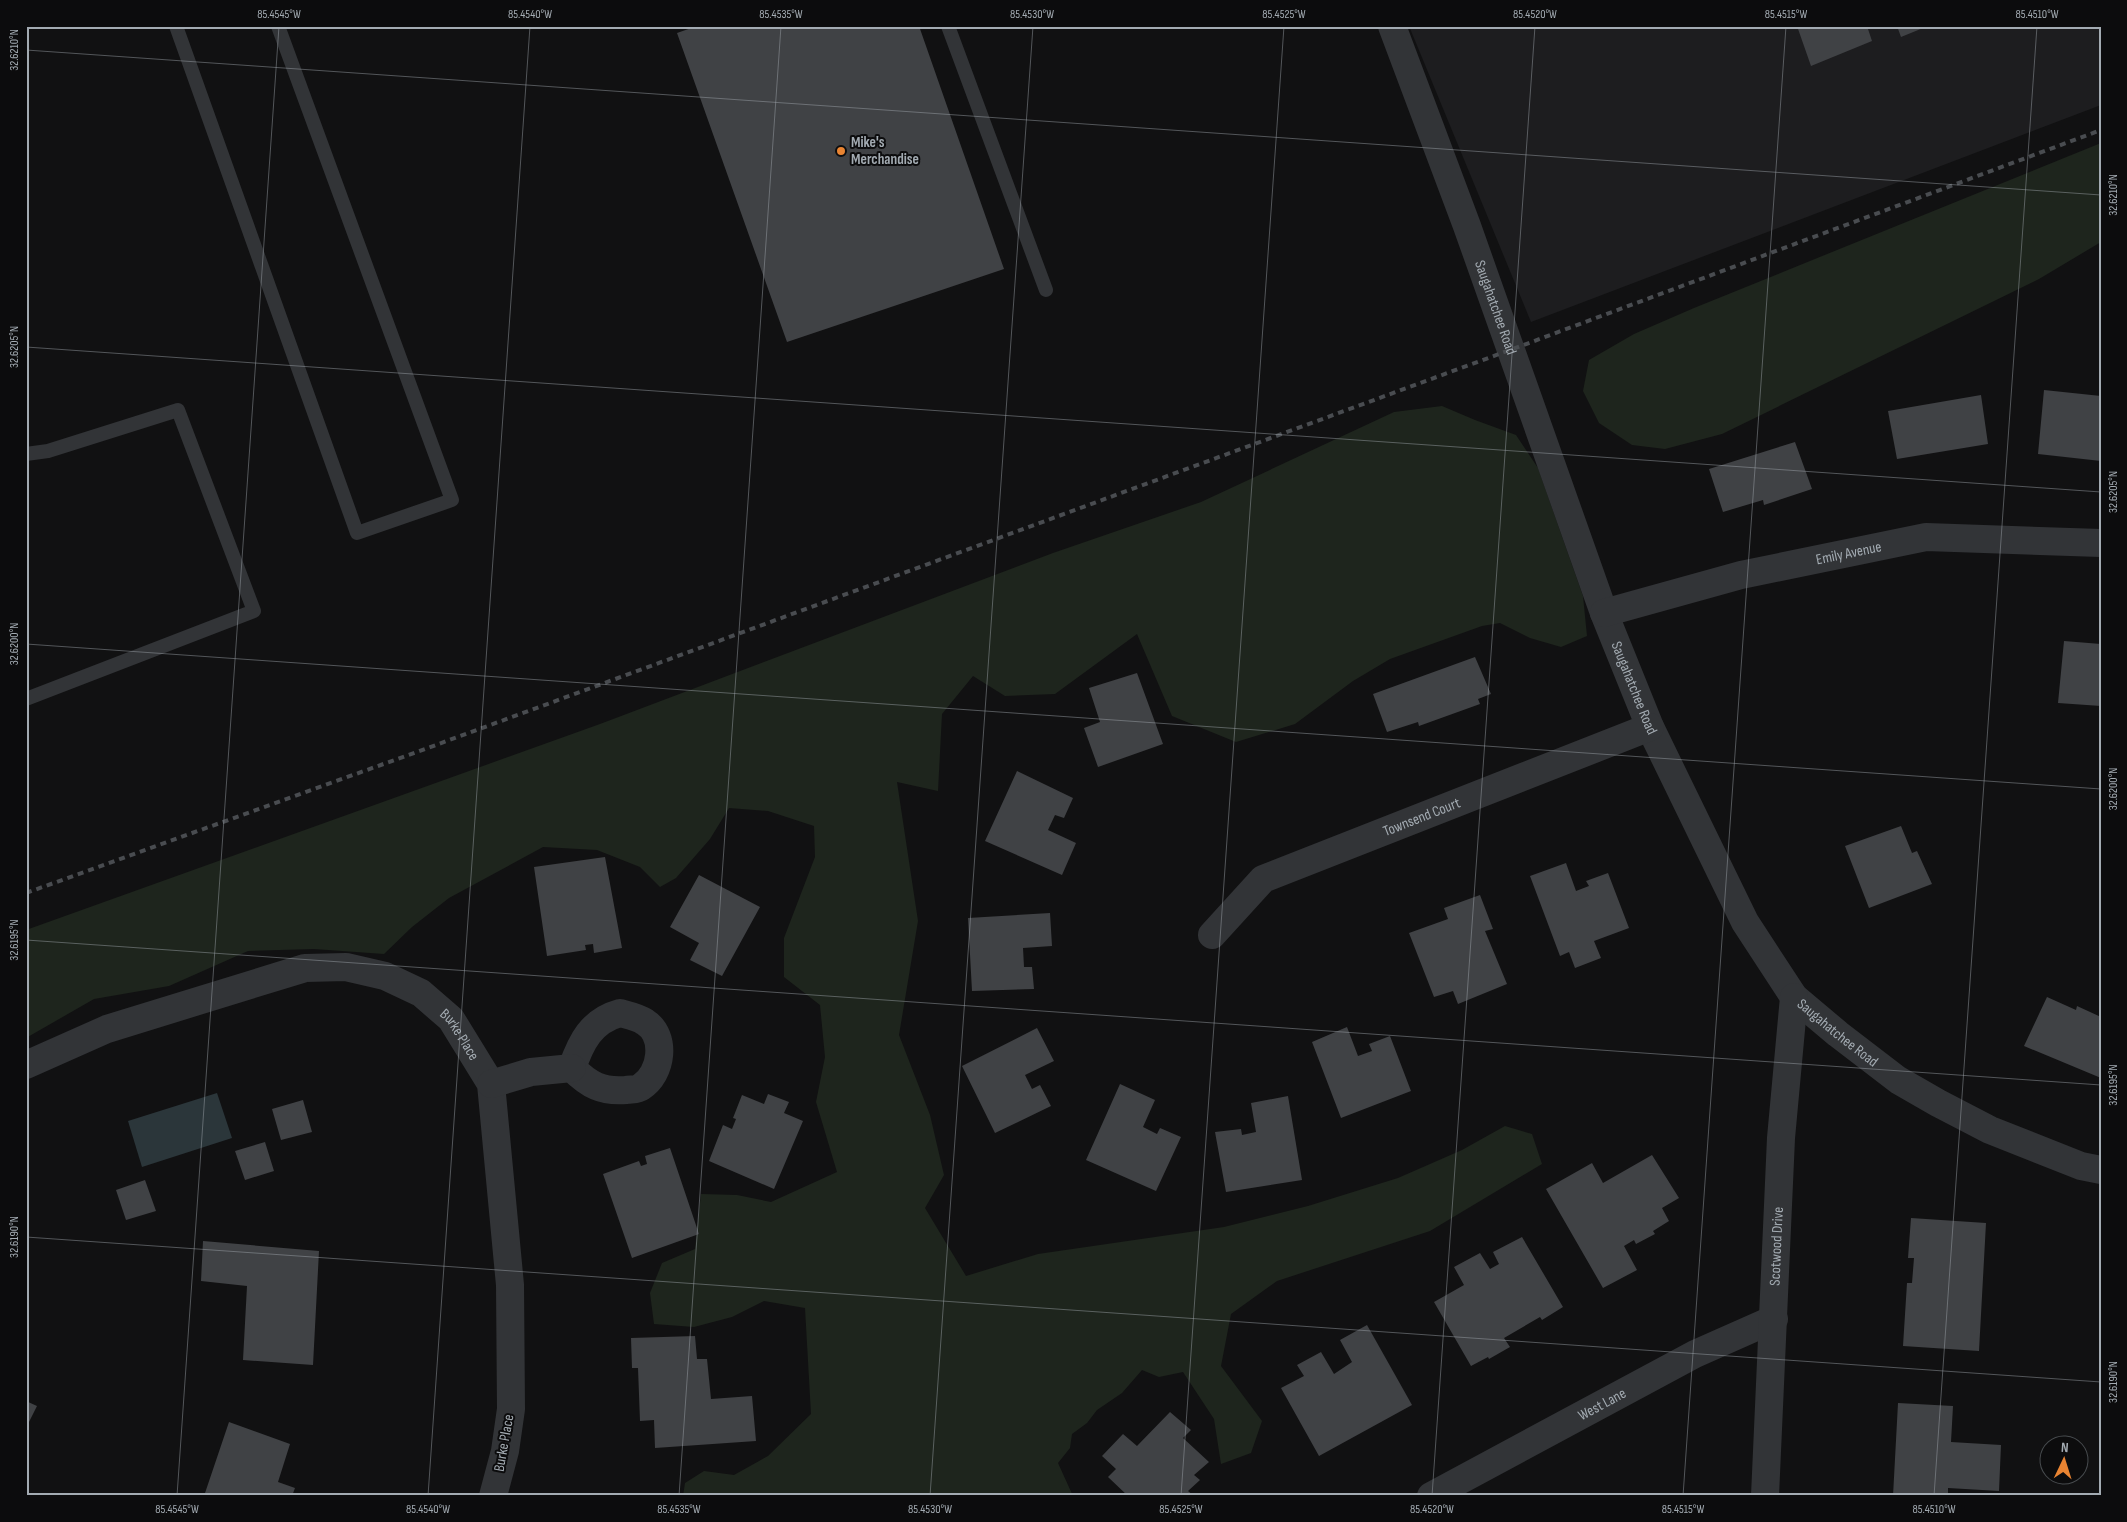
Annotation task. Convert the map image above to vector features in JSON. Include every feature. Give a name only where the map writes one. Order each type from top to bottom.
[{"type":"street","name":"Saugahatchee Road","points":[[1392,26],[1467,226],[1604,613],[1650,727],[1745,922],[1794,997],[1898,1080],[1938,1103],[2007,1137],[2081,1166],[2101,1170]]},
{"type":"street","name":"Emily Avenue","points":[[1604,613],[1741,576],[1926,537],[2101,543]]},
{"type":"street","name":"Townsend Court","points":[[1212,936],[1263,878],[1650,727]]},
{"type":"street","name":"Burke Place","points":[[26,1065],[107,1029],[305,968],[346,968],[385,976],[421,993],[451,1019],[491,1084],[510,1294],[510,1409],[504,1452],[493,1496]]},
{"type":"street","name":"Scotwood Drive","points":[[1765,1496],[1781,1138],[1794,997]]},
{"type":"street","points":[[491,1084],[531,1072],[572,1068]]},
{"type":"street","name":"West Lane","points":[[1431,1496],[1695,1354],[1774,1319]]},
{"type":"lane","points":[[176,26],[357,533],[452,500],[278,26]]},
{"type":"lane","points":[[948,26],[1046,290]]},
{"type":"lane","points":[[26,454],[48,451],[178,410],[254,611],[26,699]]},
{"type":"shaded area","points":[[1409,26],[2101,26],[2101,105],[1531,322]]},
{"type":"shaded area","points":[[2101,143],[2101,242],[2039,279],[1722,434],[1665,449],[1632,445],[1599,423],[1583,391],[1589,360],[1634,334]]},
{"type":"shaded area","points":[[1442,406],[1516,435],[1538,468],[1583,596],[1587,636],[1561,647],[1530,638],[1500,623],[1482,626],[1390,659],[1353,681],[1295,724],[1236,742],[1172,716],[1137,634],[1055,694],[1005,696],[973,676],[942,714],[938,791],[897,782],[918,921],[899,1035],[930,1115],[944,1175],[925,1208],[966,1276],[1038,1254],[1224,1227],[1308,1206],[1398,1178],[1462,1150],[1505,1126],[1532,1134],[1542,1164],[1430,1231],[1277,1281],[1231,1314],[1221,1366],[1262,1421],[1251,1453],[1221,1464],[1214,1419],[1183,1372],[1159,1377],[1142,1370],[1122,1393],[1097,1410],[1087,1423],[1072,1434],[1070,1448],[1058,1463],[1073,1496],[683,1496],[685,1483],[704,1471],[734,1475],[768,1456],[811,1414],[805,1308],[764,1301],[732,1317],[694,1327],[654,1324],[650,1293],[662,1263],[695,1249],[701,1194],[737,1195],[771,1202],[837,1172],[816,1102],[825,1057],[820,1005],[784,977],[784,938],[815,857],[814,826],[768,811],[729,808],[710,839],[676,878],[660,887],[640,867],[597,850],[543,847],[449,898],[412,927],[384,954],[314,949],[248,951],[169,986],[94,999],[26,1038],[26,930],[600,724],[1053,553],[1201,502],[1394,412]]},
{"type":"shaded area","points":[[217,1093],[232,1138],[142,1167],[128,1121]]},
{"type":"building","name":"Mike's Merchandise","points":[[697,26],[919,26],[1004,269],[787,342],[677,33]]},
{"type":"building","points":[[1797,26],[1867,26],[1872,41],[1811,66]]},
{"type":"building","points":[[1897,26],[1928,26],[1901,37]]},
{"type":"building","points":[[2044,390],[2101,396],[2101,461],[2038,454]]},
{"type":"building","points":[[1981,395],[1988,444],[1897,459],[1888,411]]},
{"type":"building","points":[[1795,442],[1812,489],[1764,505],[1763,500],[1723,512],[1709,469]]},
{"type":"building","points":[[2064,641],[2101,644],[2101,706],[2058,703]]},
{"type":"building","points":[[1475,657],[1491,694],[1478,699],[1480,704],[1419,726],[1418,722],[1387,732],[1373,694]]},
{"type":"building","points":[[1137,673],[1163,744],[1098,767],[1084,728],[1100,722],[1089,688]]},
{"type":"building","points":[[1017,771],[1073,798],[1064,818],[1055,815],[1048,830],[1076,843],[1062,875],[985,841]]},
{"type":"building","points":[[1901,826],[1912,853],[1917,851],[1932,884],[1869,908],[1845,846]]},
{"type":"building","points":[[605,857],[622,948],[594,953],[593,944],[585,945],[586,950],[547,956],[534,867]]},
{"type":"building","points":[[1566,863],[1576,891],[1589,886],[1586,881],[1608,873],[1629,928],[1594,941],[1601,958],[1575,968],[1569,952],[1560,956],[1530,876]]},
{"type":"building","points":[[699,875],[760,907],[722,976],[690,960],[699,943],[670,927]]},
{"type":"building","points":[[1480,895],[1493,929],[1485,931],[1507,984],[1458,1004],[1453,991],[1434,997],[1409,933],[1448,919],[1444,908]]},
{"type":"building","points":[[1050,913],[1052,946],[1023,948],[1024,967],[1032,967],[1034,989],[972,991],[968,918]]},
{"type":"building","points":[[2047,997],[2076,1010],[2077,1006],[2101,1017],[2101,1078],[2024,1046]]},
{"type":"building","points":[[1347,1027],[1358,1056],[1372,1051],[1369,1044],[1390,1036],[1411,1091],[1341,1118],[1312,1042]]},
{"type":"building","points":[[1037,1028],[1054,1061],[1025,1075],[1032,1089],[1040,1085],[1051,1106],[995,1133],[962,1066]]},
{"type":"building","points":[[1120,1084],[1155,1100],[1143,1127],[1157,1134],[1160,1128],[1181,1137],[1156,1191],[1086,1160]]},
{"type":"building","points":[[768,1094],[789,1102],[784,1113],[803,1121],[774,1189],[709,1161],[723,1125],[732,1129],[736,1119],[733,1118],[742,1095],[764,1104]]},
{"type":"building","points":[[1288,1096],[1302,1180],[1226,1192],[1215,1132],[1241,1129],[1242,1135],[1256,1132],[1251,1103]]},
{"type":"building","points":[[303,1100],[312,1132],[281,1140],[272,1109]]},
{"type":"building","points":[[265,1142],[274,1171],[245,1180],[235,1151]]},
{"type":"building","points":[[670,1148],[699,1234],[632,1258],[603,1174],[639,1161],[641,1166],[647,1164],[645,1156]]},
{"type":"building","points":[[1652,1155],[1679,1198],[1662,1208],[1669,1221],[1653,1231],[1655,1234],[1636,1244],[1634,1240],[1624,1246],[1637,1270],[1603,1288],[1546,1189],[1592,1163],[1603,1183]]},
{"type":"building","points":[[145,1180],[156,1211],[126,1220],[116,1190]]},
{"type":"building","points":[[1911,1218],[1986,1223],[1979,1351],[1903,1346],[1907,1283],[1912,1283],[1914,1258],[1908,1258]]},
{"type":"building","points":[[1522,1237],[1563,1307],[1542,1320],[1540,1317],[1504,1338],[1510,1347],[1489,1359],[1488,1357],[1471,1366],[1434,1302],[1464,1285],[1454,1267],[1480,1253],[1490,1269],[1499,1264],[1493,1252]]},
{"type":"building","points":[[203,1241],[319,1251],[313,1365],[243,1360],[247,1286],[201,1281]]},
{"type":"building","points":[[1367,1325],[1412,1405],[1319,1456],[1281,1388],[1304,1376],[1297,1365],[1321,1352],[1334,1374],[1352,1362],[1340,1340]]},
{"type":"building","points":[[695,1336],[697,1359],[707,1359],[711,1399],[752,1396],[756,1441],[655,1448],[654,1420],[640,1421],[638,1368],[632,1368],[631,1338]]},
{"type":"building","points":[[26,1401],[37,1406],[26,1428]]},
{"type":"building","points":[[1898,1403],[1953,1406],[1951,1442],[2001,1445],[1999,1491],[1948,1488],[1948,1496],[1893,1496]]},
{"type":"building","points":[[1170,1412],[1191,1430],[1183,1438],[1209,1462],[1194,1475],[1200,1480],[1188,1491],[1194,1496],[1128,1496],[1108,1477],[1116,1469],[1102,1456],[1123,1434],[1137,1446]]},
{"type":"building","points":[[229,1422],[290,1444],[278,1482],[295,1488],[292,1496],[204,1496]]},
{"type":"railway","points":[[26,893],[425,749],[1510,350],[2101,130]]},
{"type":"place","name":"Mike's Merchandise","points":[[841,151]]}]
